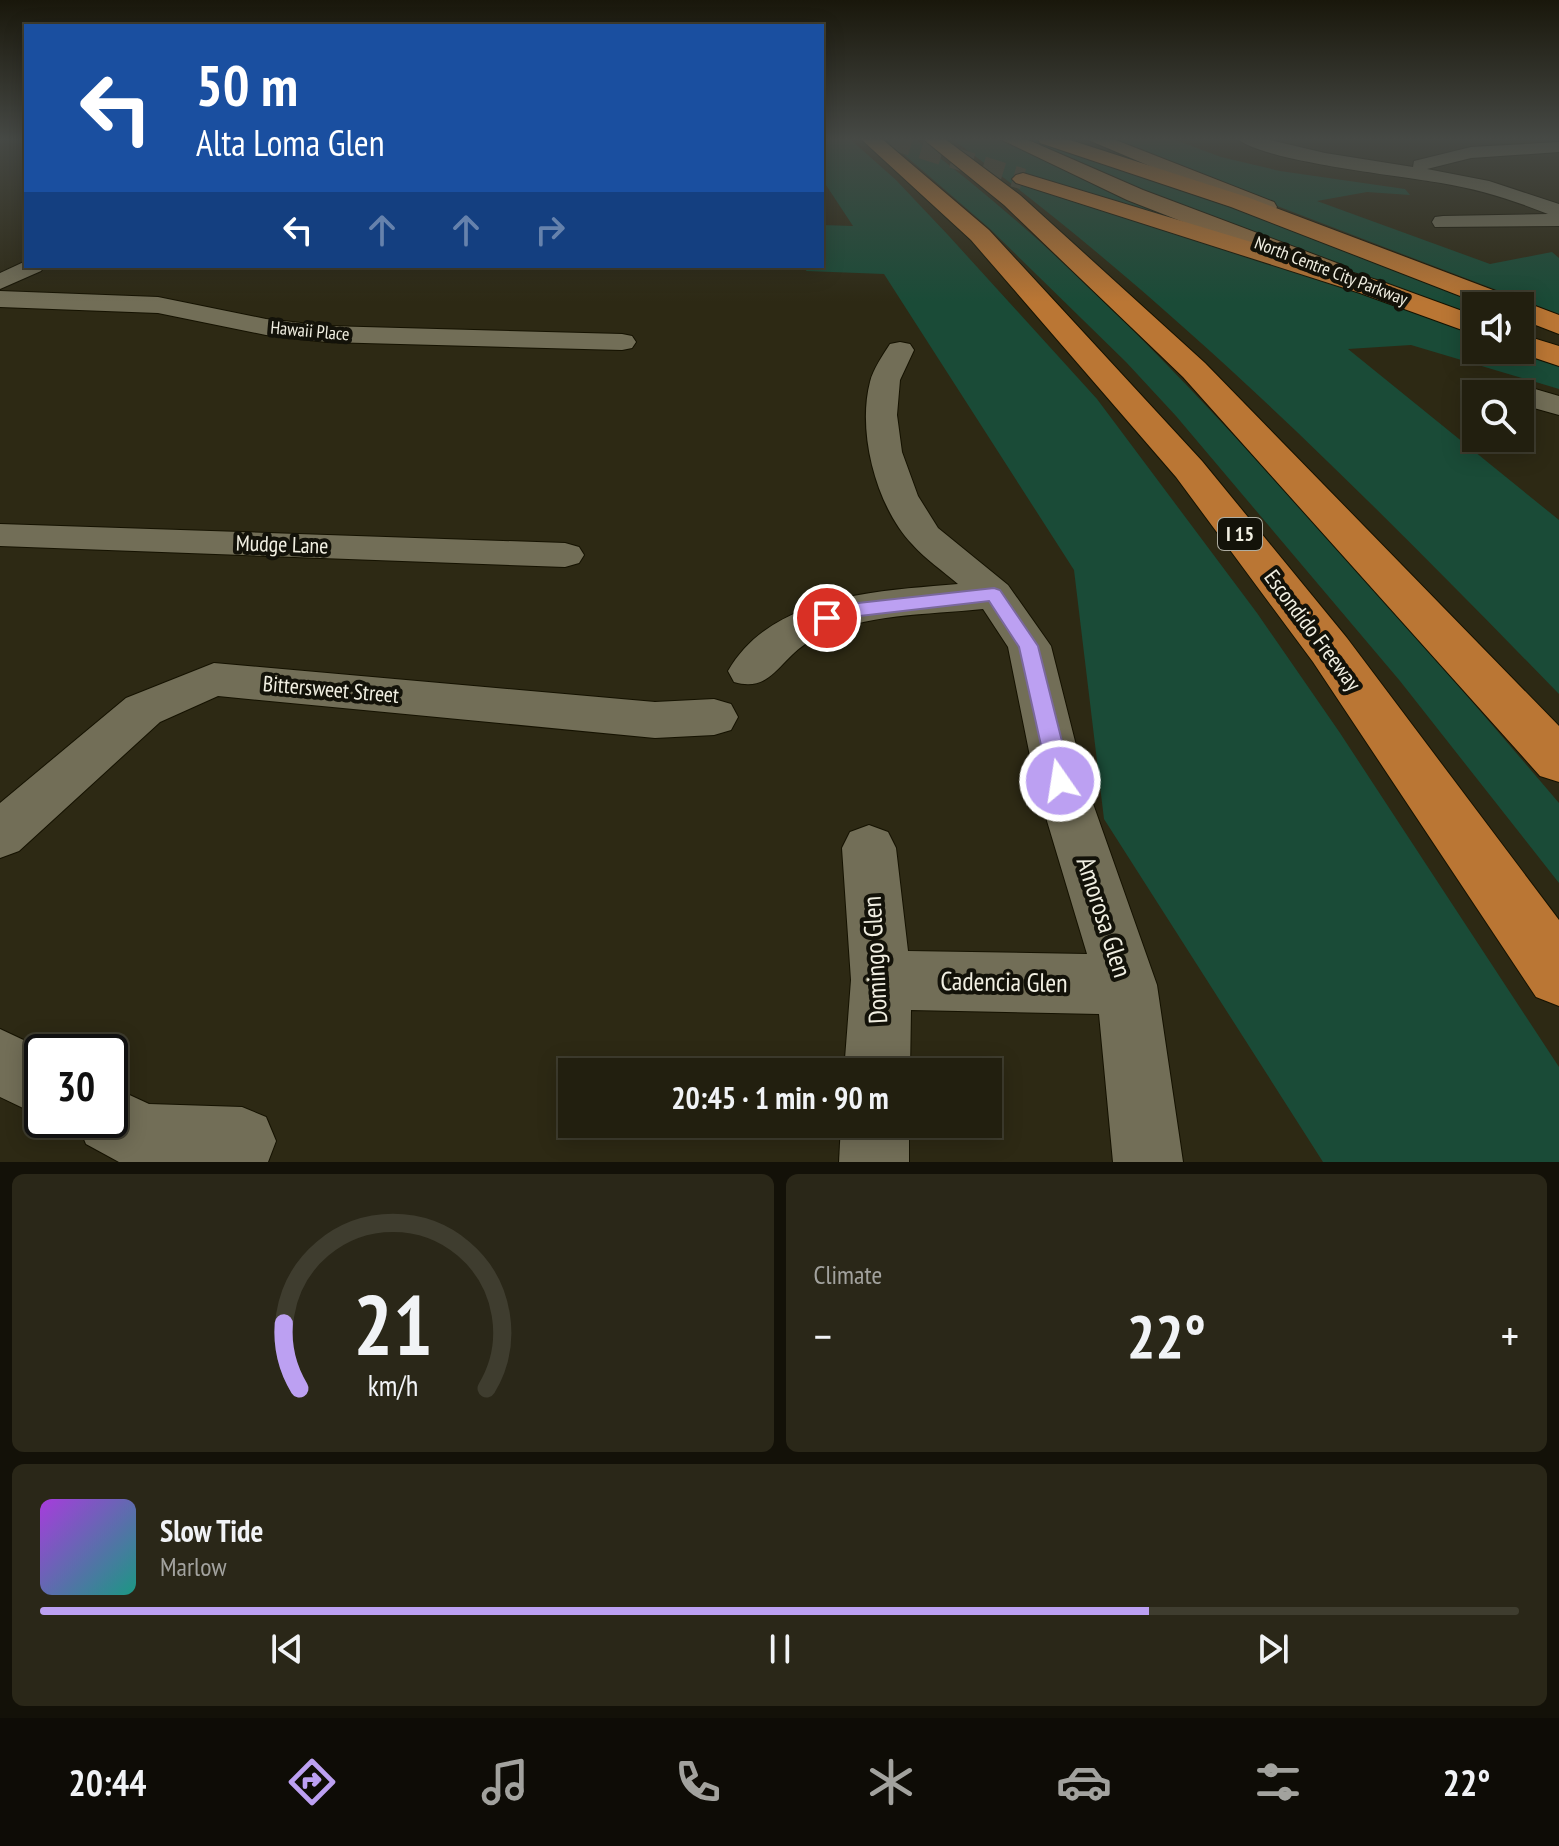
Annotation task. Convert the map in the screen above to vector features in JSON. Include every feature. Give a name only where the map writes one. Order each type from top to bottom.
[{"type":"highway","name":"Escondido Freeway","points":[[934,193],[980,235],[1189,469],[1330,650],[1559,974]]},
{"type":"highway","points":[[1003,193],[1194,370],[1559,761]]},
{"type":"highway","points":[[1069,193],[1370,287]]},
{"type":"highway","points":[[1213,193],[1372,251]]},
{"type":"highway","name":"North Centre City Parkway","points":[[1372,251],[1476,292]]},
{"type":"highway","name":"North Centre City Parkway","points":[[1370,287],[1462,321]]},
{"type":"highway","points":[[1534,315],[1559,325]]},
{"type":"highway","points":[[1534,348],[1559,357]]},
{"type":"main road","name":"North Centre City Parkway","points":[[1130,193],[1370,287]]},
{"type":"main road","name":"North Centre City Parkway","points":[[1229,193],[1372,251]]},
{"type":"street","points":[[1515,193],[1559,211]]},
{"type":"street","points":[[1443,222],[1559,220]]},
{"type":"street","points":[[0,260],[24,260]]},
{"type":"street","points":[[0,282],[29,268]]},
{"type":"street","name":"Hawaii Place","points":[[0,299],[158,305],[266,327],[327,334],[622,342]]},
{"type":"street","name":"Amorosa Glen","points":[[900,350],[886,375],[881,415],[885,452],[900,496],[924,535],[994,594],[1029,646],[1060,781],[1127,985],[1148,1162]]},
{"type":"street","points":[[1534,398],[1559,406]]},
{"type":"street","name":"Mudge Lane","points":[[0,535],[565,555]]},
{"type":"street","points":[[750,671],[773,644],[804,625],[849,610],[994,594]]},
{"type":"street","name":"Bittersweet Street","points":[[0,835],[143,710],[214,679],[655,720],[714,717]]},
{"type":"street","name":"Domingo Glen","points":[[869,848],[881,980],[878,1058]]},
{"type":"street","name":"Cadencia Glen","points":[[881,980],[1127,985]]},
{"type":"street","points":[[0,1061],[24,1074]]},
{"type":"street","points":[[128,1130],[144,1138],[242,1141]]},
{"type":"street","points":[[874,1162],[875,1138]]},
{"type":"green space","points":[[831,193],[909,193],[1097,399],[1257,613],[1340,733],[1559,1067],[1559,1162],[1323,1162],[1104,819],[1074,570],[884,274],[806,271],[807,268],[824,268],[824,225],[853,226]]},
{"type":"green space","points":[[949,193],[983,193],[1097,295],[1223,423],[1449,675],[1559,803],[1559,883],[1400,681],[1176,416],[1126,362],[988,227]]},
{"type":"green space","points":[[1023,193],[1119,193],[1297,269],[1462,330],[1462,360],[1411,345],[1348,349],[1462,441],[1462,452],[1475,452],[1559,520],[1559,694],[1341,475],[1191,334]]},
{"type":"green space","points":[[1148,193],[1200,193],[1463,292],[1462,315],[1283,249]]},
{"type":"green space","points":[[1244,193],[1360,193],[1317,201],[1490,264],[1552,252],[1559,258],[1559,314],[1534,304],[1534,292],[1502,292]]},
{"type":"green space","points":[[1534,357],[1559,366],[1559,389],[1475,364],[1534,364]]},
{"type":"route","points":[[827,618],[849,610],[994,594],[1029,646],[1060,781]]}]
